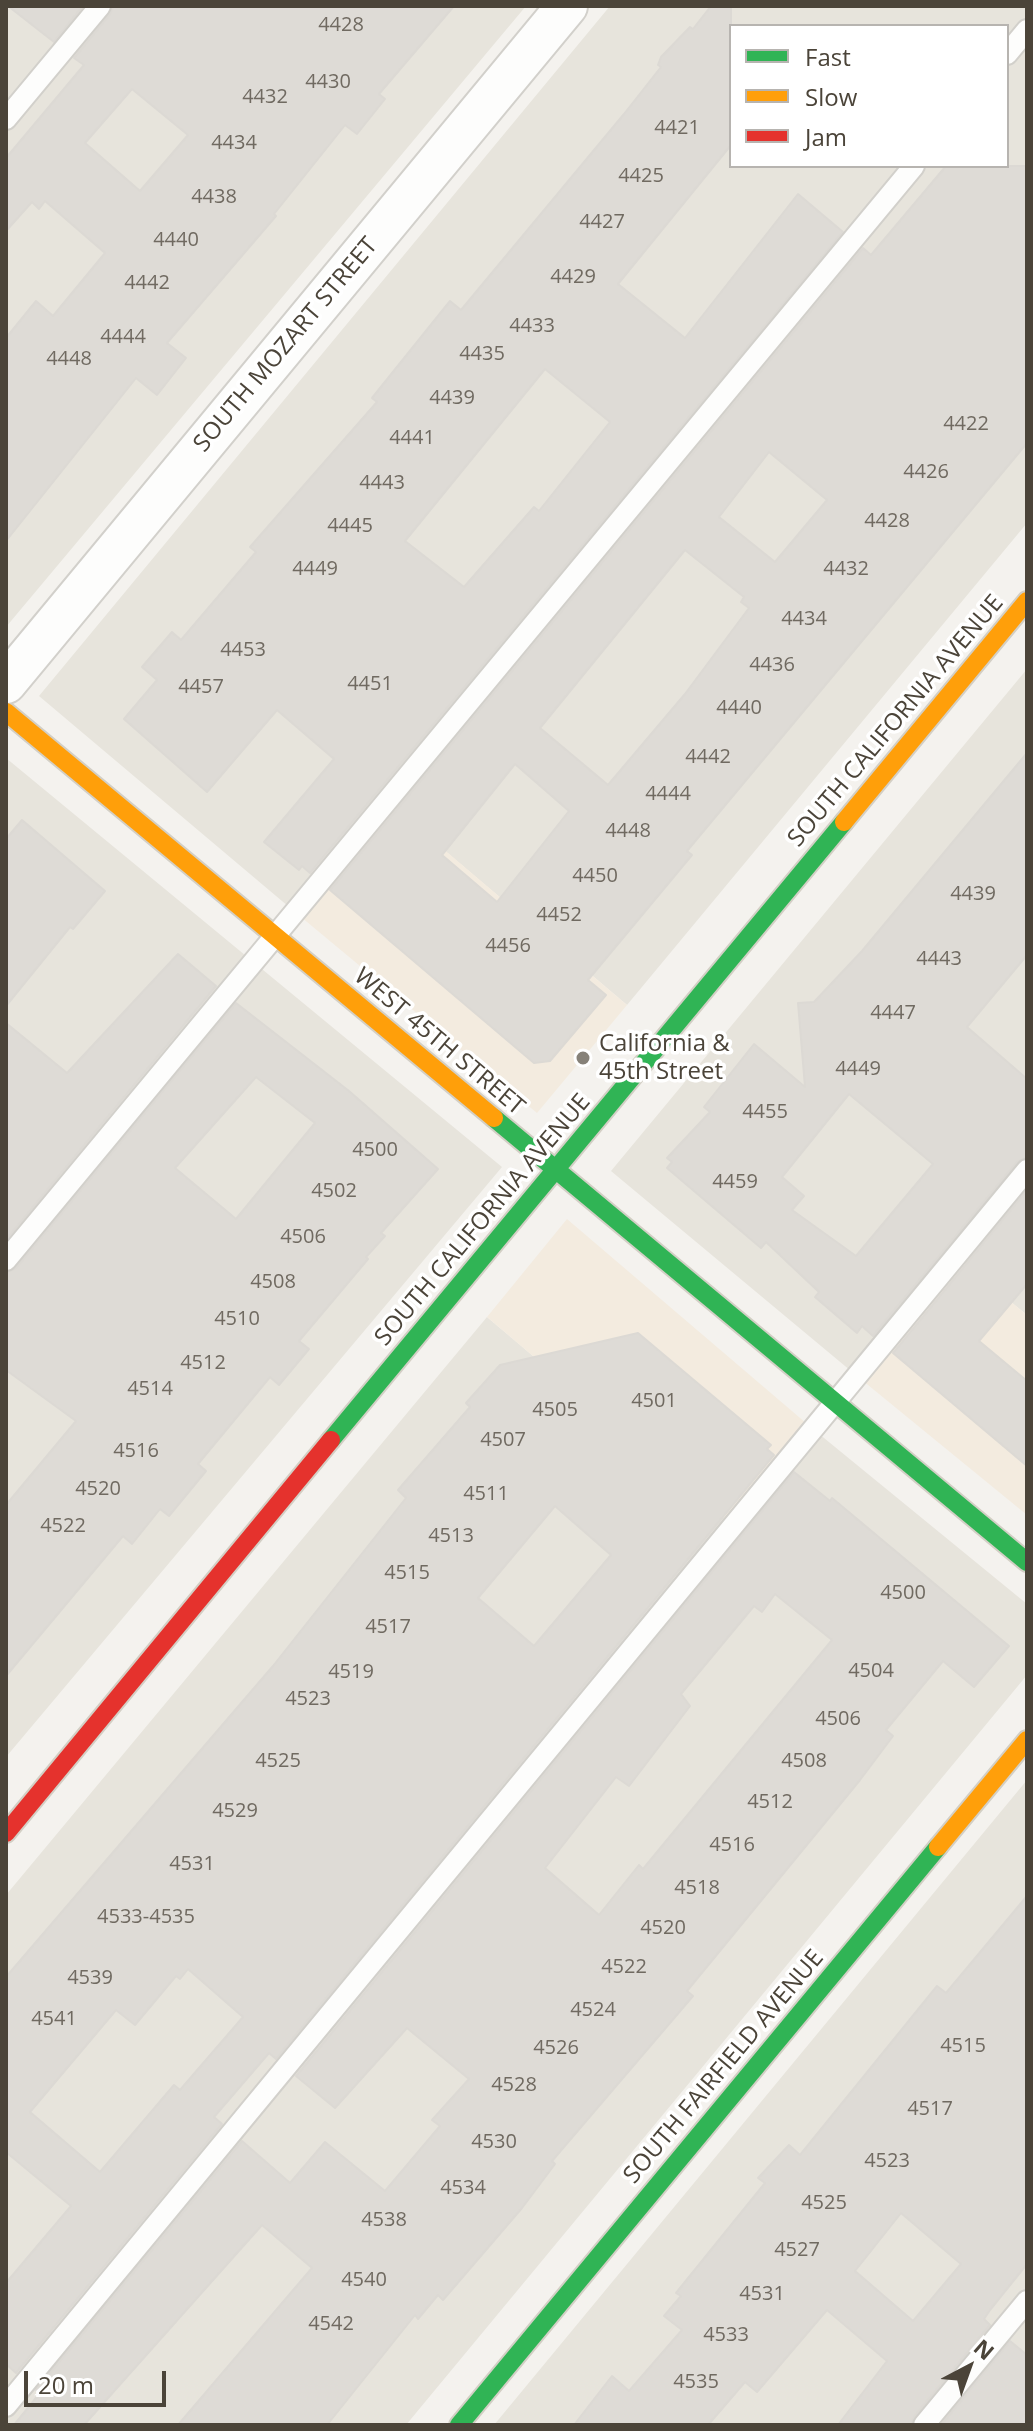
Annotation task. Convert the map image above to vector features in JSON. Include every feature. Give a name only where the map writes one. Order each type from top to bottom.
[{"type":"street","name":"SOUTH MOZART STREET","points":[[6,683],[567,6]]},
{"type":"street","name":"SOUTH CALIFORNIA AVENUE","points":[[6,1833],[1027,601]]},
{"type":"street","name":"WEST 45TH STREET","points":[[6,712],[1027,1562]]},
{"type":"street","name":"SOUTH FAIRFIELD AVENUE","points":[[459,2425],[1027,1740]]},
{"type":"lane","points":[[6,119],[100,6]]},
{"type":"lane","points":[[1009,52],[1027,30]]},
{"type":"lane","points":[[6,1260],[912,168]]},
{"type":"lane","points":[[6,2406],[1027,1170]]},
{"type":"lane","points":[[924,2425],[1027,2301]]},
{"type":"shaded area","points":[[6,6],[526,6],[6,627]]},
{"type":"shaded area","points":[[610,6],[1027,6],[1027,523],[627,1005],[387,802],[295,912],[39,696]]},
{"type":"shaded area","points":[[1027,669],[1027,1315],[955,1257],[857,1376],[611,1171]]},
{"type":"shaded area","points":[[6,758],[502,1167],[6,1757]]},
{"type":"shaded area","points":[[387,801],[627,1005],[537,1113],[295,912]]},
{"type":"shaded area","points":[[567,1219],[813,1429],[733,1526],[487,1317]]},
{"type":"shaded area","points":[[955,1256],[1027,1315],[1027,1515],[857,1376]]},
{"type":"shaded area","points":[[487,1317],[733,1525],[813,1429],[1027,1604],[1027,1675],[406,2425],[6,2425],[6,1895]]},
{"type":"shaded area","points":[[1027,1780],[1027,2425],[494,2425]]},
{"type":"building","points":[[8,6],[83,6],[54,42]]},
{"type":"building","points":[[113,6],[454,6],[379,94],[385,99],[357,134],[345,125],[274,214],[276,216],[167,343],[186,358],[157,395],[136,378],[6,541],[6,338],[36,301],[53,316],[105,253],[45,201],[39,209],[32,202],[6,231],[6,158],[84,65],[74,58],[110,14]],"holes":[[[132,89],[188,135],[140,191],[85,143]]]},
{"type":"building","points":[[711,6],[731,6],[729,147],[618,284],[685,338],[798,194],[843,232],[310,873],[302,866],[299,870],[264,842],[334,759],[277,710],[207,792],[124,719],[157,680],[142,667],[172,632],[181,640],[256,552],[250,547],[377,402],[372,398],[450,301],[461,310],[624,114],[661,67],[658,65],[661,57],[690,27],[693,29]],"holes":[[[545,369],[610,422],[539,511],[534,507],[464,587],[405,541]]]},
{"type":"building","points":[[1027,166],[1027,443],[687,851],[692,855],[588,980],[606,995],[550,1061],[534,1063],[330,890],[863,248],[871,255],[944,168]],"holes":[[[769,452],[827,500],[775,562],[719,517]],[[685,550],[744,597],[741,602],[749,608],[685,694],[608,785],[540,728]],[[515,764],[569,811],[497,902],[442,855]]]},
{"type":"building","points":[[1027,753],[1027,955],[967,1027],[1027,1079],[1027,1157],[1017,1162],[873,1336],[862,1326],[857,1333],[815,1297],[819,1292],[766,1242],[761,1248],[667,1168],[672,1162],[667,1158],[710,1112],[704,1107],[754,1044],[805,1087],[798,1003],[814,1002],[862,951]],"holes":[[[849,1094],[933,1164],[856,1256],[792,1210],[804,1196],[782,1177]]]},
{"type":"building","points":[[22,820],[105,891],[73,929],[70,927],[6,1006],[6,839]]},
{"type":"building","points":[[178,954],[216,986],[6,1240],[6,1023],[67,1073]]},
{"type":"building","points":[[236,1003],[349,1091],[438,1169],[381,1233],[385,1236],[366,1257],[368,1259],[299,1341],[309,1349],[279,1385],[270,1377],[198,1464],[206,1471],[169,1516],[160,1509],[132,1544],[123,1536],[6,1676],[6,1505],[76,1421],[6,1370],[6,1273],[16,1268]],"holes":[[[256,1077],[315,1123],[236,1219],[175,1168]]]},
{"type":"building","points":[[1027,1190],[1027,1284],[979,1341],[1027,1381],[1027,1466],[893,1353]]},
{"type":"building","points":[[638,1333],[771,1445],[767,1449],[774,1455],[276,2059],[269,2053],[214,2117],[222,2124],[16,2373],[6,2364],[6,2283],[71,2206],[6,2152],[6,1977],[273,1666],[406,1498],[398,1490],[470,1407],[466,1403],[500,1365]],"holes":[[[555,1506],[611,1555],[534,1646],[478,1598]],[[188,1969],[243,2017],[180,2090],[174,2085],[100,2172],[30,2112],[116,2010],[135,2025],[176,1976],[180,1979]]]},
{"type":"building","points":[[794,1472],[830,1501],[832,1498],[1009,1646],[974,1687],[943,1661],[886,1730],[893,1736],[860,1780],[687,1991],[693,1996],[552,2161],[555,2164],[522,2208],[443,2300],[438,2295],[418,2319],[415,2315],[327,2425],[178,2425],[312,2268],[262,2225],[84,2425],[14,2425],[40,2393],[36,2390],[242,2141],[290,2183],[325,2142],[385,2191],[440,2126],[432,2120],[469,2079],[407,2028],[335,2108],[296,2076]],"holes":[[[775,1594],[832,1640],[643,1869],[639,1865],[599,1915],[545,1868],[616,1777],[629,1786],[690,1706],[681,1694],[754,1606],[762,1612]]]},
{"type":"building","points":[[1027,1896],[1027,2264],[984,2319],[990,2325],[914,2417],[911,2425],[838,2425],[887,2361],[827,2310],[757,2392],[745,2382],[708,2425],[574,2425],[612,2376],[629,2391],[682,2330],[664,2316],[681,2296],[676,2293],[765,2183],[758,2178],[789,2145],[800,2155],[937,1986],[946,1993]],"holes":[[[901,2213],[961,2264],[913,2321],[855,2271]]]},
{"type":"building","points":[[1010,2341],[1027,2355],[1027,2425],[941,2425]]},
{"type":"traffic: fast","points":[[331,1440],[844,822]]},
{"type":"traffic: fast","points":[[494,1118],[1027,1562]]},
{"type":"traffic: fast","points":[[459,2425],[938,1847]]},
{"type":"traffic: slow","points":[[844,822],[1027,601]]},
{"type":"traffic: slow","points":[[6,712],[494,1118]]},
{"type":"traffic: slow","points":[[938,1847],[1027,1740]]},
{"type":"traffic: jam","points":[[6,1833],[331,1440]]},
{"type":"place","name":"California & 45th Street","points":[[583,1058]]}]
